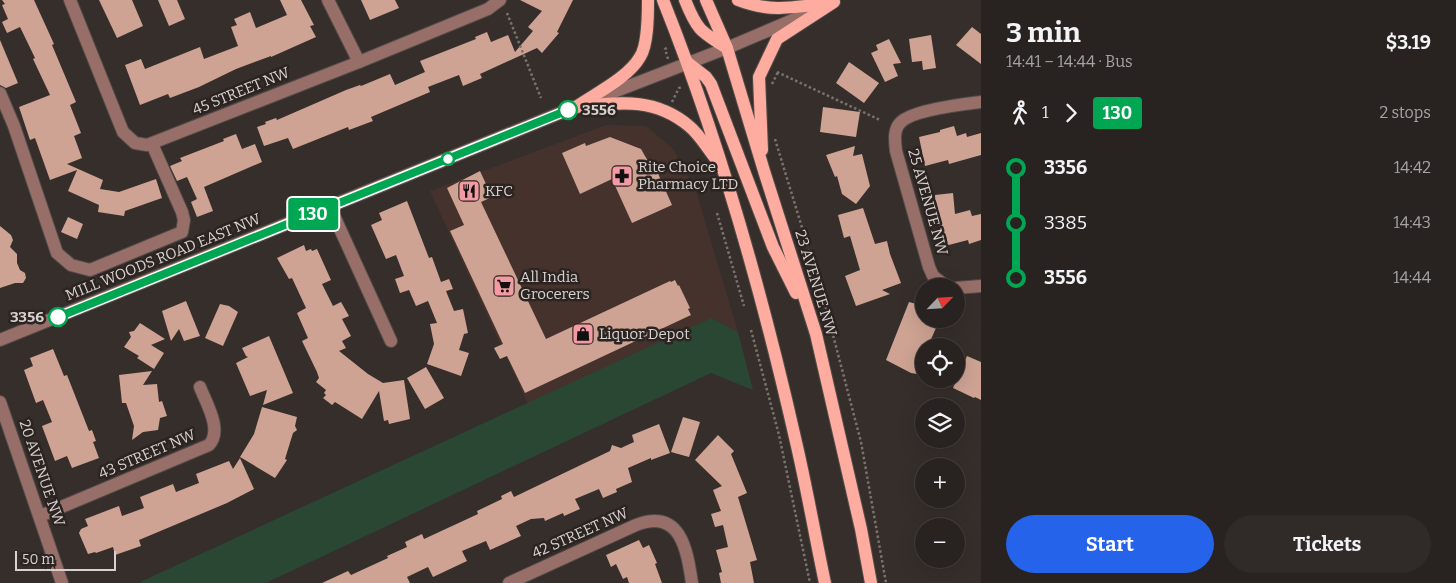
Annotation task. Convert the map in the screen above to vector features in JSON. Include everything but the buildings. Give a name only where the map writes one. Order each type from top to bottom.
[{"type":"main road","points":[[575,108],[628,72],[641,56],[648,25],[648,0]]},
{"type":"main road","points":[[662,0],[688,63],[722,167],[768,324],[797,443],[825,583]]},
{"type":"main road","points":[[685,0],[694,23],[703,33],[727,48]]},
{"type":"main road","name":"23 AVENUE NW","points":[[706,0],[727,48],[816,334],[861,529],[871,583]]},
{"type":"main road","points":[[738,0],[755,7],[783,9],[836,1]]},
{"type":"main road","points":[[764,171],[760,78],[777,39],[836,1]]},
{"type":"main road","points":[[688,63],[712,84],[773,246],[816,334]]},
{"type":"main road","points":[[575,108],[624,102],[652,106],[667,112],[690,126],[722,167]]},
{"type":"street","name":"45 STREET NW","points":[[70,0],[117,121],[123,132],[135,143],[142,145],[152,144],[358,62],[488,9],[500,0]]},
{"type":"street","points":[[328,0],[358,62]]},
{"type":"street","name":"MILL WOODS ROAD EAST NW","points":[[0,340],[727,48],[836,1]]},
{"type":"street","points":[[0,93],[14,126],[57,253],[71,265],[90,270],[182,232],[184,220],[182,212],[152,144]]},
{"type":"street","name":"25 AVENUE NW","points":[[938,278],[929,268],[896,152],[894,139],[896,130],[901,122],[911,116],[946,106],[981,102]]},
{"type":"street","points":[[330,207],[391,340]]},
{"type":"street","points":[[965,287],[981,286]]},
{"type":"street","name":"43 STREET NW","points":[[40,516],[209,445],[213,440],[215,430],[200,388]]},
{"type":"street","name":"20 AVENUE NW","points":[[0,402],[62,583]]},
{"type":"street","name":"42 STREET NW","points":[[509,583],[644,522],[654,521],[667,523],[674,528],[685,545],[692,583]]},
{"type":"path","points":[[507,13],[541,98]]},
{"type":"path","points":[[778,72],[880,120]]},
{"type":"path","points":[[717,213],[744,306]]},
{"type":"path","points":[[751,330],[781,444],[810,583]]},
{"type":"shaded area","points":[[606,125],[646,126],[673,149],[696,191],[738,332],[711,318],[528,404],[430,191]]},
{"type":"green space","points":[[711,318],[738,332],[753,390],[711,373],[266,583],[138,583]]},
{"type":"bus line","name":"130","points":[[58,317],[568,110]]},
{"type":"place","name":"3556","points":[[568,110]]},
{"type":"place","name":"Rite Choice Pharmacy LTD","points":[[622,176]]},
{"type":"place","name":"KFC","points":[[469,191]]},
{"type":"place","name":"All India Grocerers","points":[[504,286]]},
{"type":"place","name":"3356","points":[[58,317]]},
{"type":"place","name":"Liquor Depot","points":[[583,334]]}]
